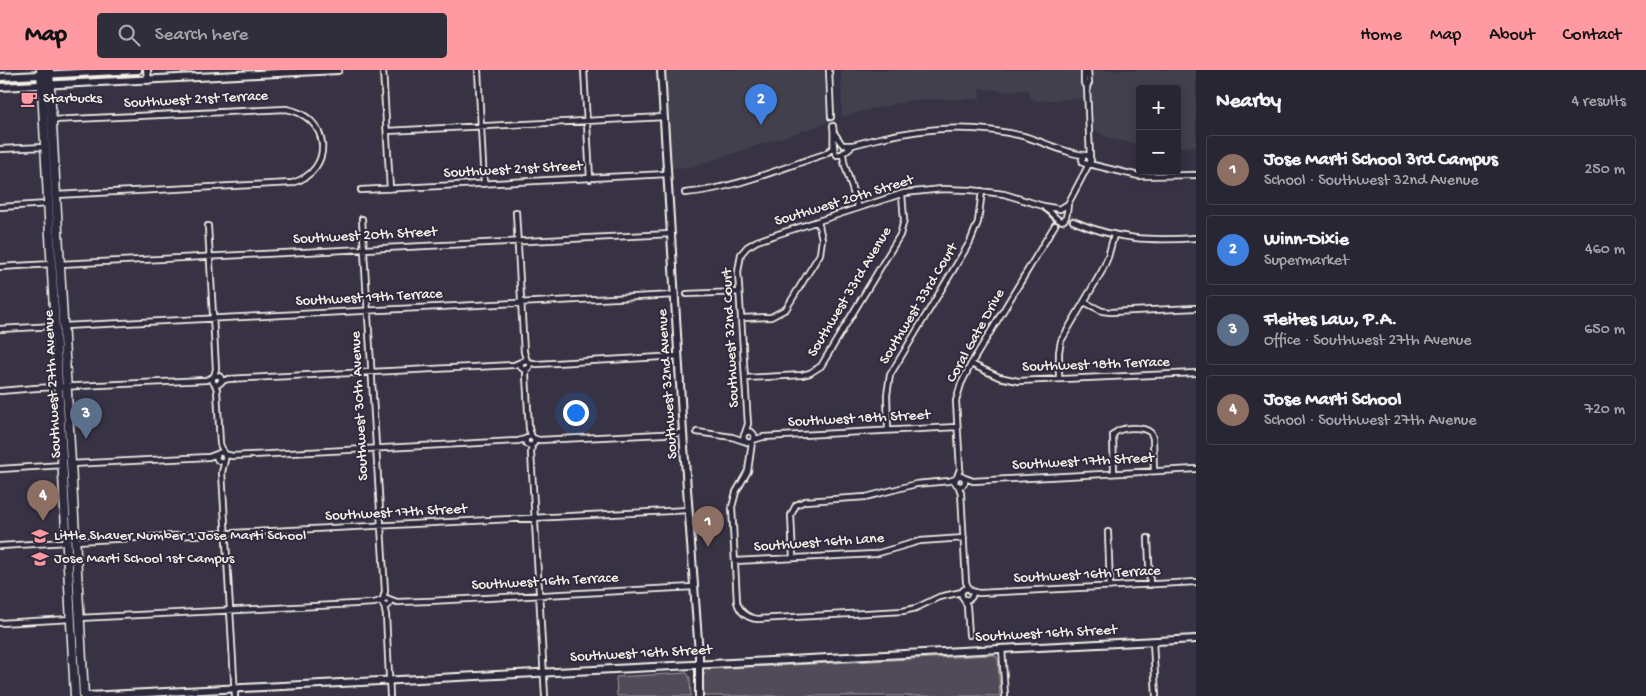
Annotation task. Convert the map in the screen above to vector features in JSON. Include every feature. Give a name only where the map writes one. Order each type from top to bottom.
[{"type":"highway","name":"Southwest 27th Avenue","points":[[45,72],[52,120],[61,276],[59,326]]},
{"type":"highway","name":"Southwest 27th Avenue","points":[[46,84],[45,147],[51,255],[59,326],[67,465],[76,552],[75,696]]},
{"type":"highway","points":[[48,203],[56,195]]},
{"type":"highway","points":[[51,255],[55,262],[60,264]]},
{"type":"highway","points":[[52,264],[61,276]]},
{"type":"highway","name":"Southwest 27th Avenue","points":[[67,465],[66,533],[84,696]]},
{"type":"highway","points":[[66,533],[75,542]]},
{"type":"highway","points":[[67,542],[72,545],[76,552]]},
{"type":"street","points":[[0,77],[45,72],[138,70]]},
{"type":"street","points":[[147,70],[148,80]]},
{"type":"street","points":[[0,87],[148,80],[236,73],[338,70]]},
{"type":"street","points":[[383,70],[390,189]]},
{"type":"street","points":[[478,70],[484,184]]},
{"type":"street","points":[[584,70],[590,178]]},
{"type":"street","name":"Southwest 32nd Avenue","points":[[661,70],[699,664],[699,696]]},
{"type":"street","points":[[829,70],[831,118]]},
{"type":"street","points":[[1084,70],[1084,83],[1087,86]]},
{"type":"street","points":[[1068,204],[1083,174],[1087,160],[1089,122],[1088,70]]},
{"type":"street","name":"Southwest 21st Terrace","points":[[52,120],[286,109],[297,111],[309,118],[316,126],[321,144],[320,160],[316,169],[302,180],[292,184],[56,195]]},
{"type":"street","points":[[387,131],[664,117]]},
{"type":"street","points":[[833,126],[835,134],[834,147],[844,162]]},
{"type":"street","points":[[685,193],[706,191],[738,183],[826,153],[842,144],[853,144],[911,131],[968,128],[1023,136],[1099,165],[1139,176],[1196,175]]},
{"type":"street","points":[[835,134],[842,144],[844,162],[858,208]]},
{"type":"street","points":[[826,153],[837,154],[844,152],[853,144]]},
{"type":"street","points":[[0,149],[45,147]]},
{"type":"street","name":"Southwest 21st Street","points":[[361,190],[667,174]]},
{"type":"street","name":"Southwest 20th Street","points":[[744,251],[751,244],[761,240],[902,194],[950,189],[982,191],[1011,196],[1060,209],[1068,204]]},
{"type":"street","name":"Southwest 33rd Court","points":[[888,430],[887,394],[890,375],[972,238],[978,222],[982,191]]},
{"type":"street","name":"Southwest 33rd Avenue","points":[[745,378],[796,376],[814,371],[826,359],[900,235],[904,220],[902,194]]},
{"type":"street","points":[[0,207],[48,203]]},
{"type":"street","name":"Southwest 20th Street","points":[[1043,206],[1056,219],[1063,220],[1068,216],[1068,204]]},
{"type":"street","points":[[516,212],[545,696]]},
{"type":"street","name":"Southwest 30th Avenue","points":[[362,219],[386,602]]},
{"type":"street","points":[[740,318],[771,317],[786,309],[820,254],[822,239],[818,221]]},
{"type":"street","points":[[1073,221],[1114,235],[1150,240],[1196,238]]},
{"type":"street","name":"Coral Gate Drive","points":[[969,635],[957,427],[957,397],[971,364],[1055,225]]},
{"type":"street","points":[[208,226],[235,692]]},
{"type":"street","name":"Southwest 20th Street","points":[[60,264],[671,234]]},
{"type":"street","points":[[1059,379],[1060,345],[1105,266],[1114,235]]},
{"type":"street","name":"Southwest 32nd Court","points":[[744,251],[738,264],[740,318],[748,424],[752,433]]},
{"type":"street","points":[[0,267],[52,264]]},
{"type":"street","points":[[687,294],[739,292]]},
{"type":"street","name":"Southwest 19th Terrace","points":[[0,329],[675,295]]},
{"type":"street","points":[[1084,302],[1099,310],[1111,312],[1196,308]]},
{"type":"street","points":[[0,391],[678,356]]},
{"type":"street","name":"Southwest 18th Terrace","points":[[971,364],[993,375],[1010,380],[1196,373]]},
{"type":"street","name":"Southwest 32nd Court","points":[[745,441],[744,434],[748,424]]},
{"type":"street","name":"Southwest 18th Street","points":[[745,441],[753,441],[763,437],[957,427]]},
{"type":"street","points":[[1114,473],[1113,437],[1121,429],[1143,428],[1150,430],[1153,438],[1154,471]]},
{"type":"street","points":[[697,432],[732,437],[745,441],[750,453]]},
{"type":"street","points":[[0,469],[518,441],[529,438],[539,440],[683,433]]},
{"type":"street","points":[[732,437],[752,433],[753,441],[748,471],[736,492],[732,507],[734,561]]},
{"type":"street","name":"Southwest 18th Street","points":[[752,433],[763,437]]},
{"type":"street","points":[[529,438],[530,445]]},
{"type":"street","points":[[518,441],[530,445],[539,440]]},
{"type":"street","points":[[218,460],[222,456]]},
{"type":"street","points":[[209,458],[218,460]]},
{"type":"street","points":[[218,460],[222,472]]},
{"type":"street","name":"Southwest 17th Street","points":[[793,558],[790,518],[792,509],[796,505],[811,500],[866,497],[916,484],[949,481],[1196,469]]},
{"type":"street","name":"Southwest 17th Street","points":[[75,542],[689,510]]},
{"type":"street","points":[[1108,532],[1110,587]]},
{"type":"street","name":"Southwest 16th Lane","points":[[734,561],[875,554],[920,541],[964,538]]},
{"type":"street","points":[[1148,538],[1150,585]]},
{"type":"street","points":[[0,546],[67,542]]},
{"type":"street","name":"Southwest 16th Terrace","points":[[734,561],[737,602],[743,613],[751,618],[758,619],[903,611],[916,608],[939,597],[954,595],[1196,582]]},
{"type":"street","name":"Southwest 16th Terrace","points":[[0,623],[694,587]]},
{"type":"street","points":[[386,602],[390,696]]},
{"type":"street","name":"Southwest 16th Street","points":[[88,696],[235,692],[390,680],[1196,638]]},
{"type":"street","points":[[1153,641],[1156,696]]},
{"type":"street","points":[[1002,648],[1005,696]]},
{"type":"shaded area","points":[[666,70],[824,70],[827,123],[692,167],[671,168]]},
{"type":"shaded area","points":[[841,70],[1196,70],[1196,146],[1181,147],[1181,85],[1136,85],[1136,144],[1108,138],[1094,130],[1092,98],[1037,101],[1030,98],[1029,90],[1004,91],[979,88],[980,99],[910,101],[842,117]]},
{"type":"shaded area","points":[[994,655],[998,660],[1000,696],[704,696],[703,678],[705,672],[711,669]]},
{"type":"shaded area","points":[[687,673],[690,678],[691,696],[617,696],[616,677]]},
{"type":"place","name":"Starbucks","points":[[29,99]]},
{"type":"place","name":"Winn-Dixie","points":[[761,125]]},
{"type":"place","name":"Fleites Law, P.A.","points":[[86,439]]},
{"type":"place","name":"Jose Marti School","points":[[43,521]]},
{"type":"place","name":"Little Shaver Number 1 Jose Marti School","points":[[40,536]]},
{"type":"place","name":"Jose Marti School 3rd Campus","points":[[708,547]]},
{"type":"place","name":"Jose Marti School 1st Campus","points":[[40,559]]}]
